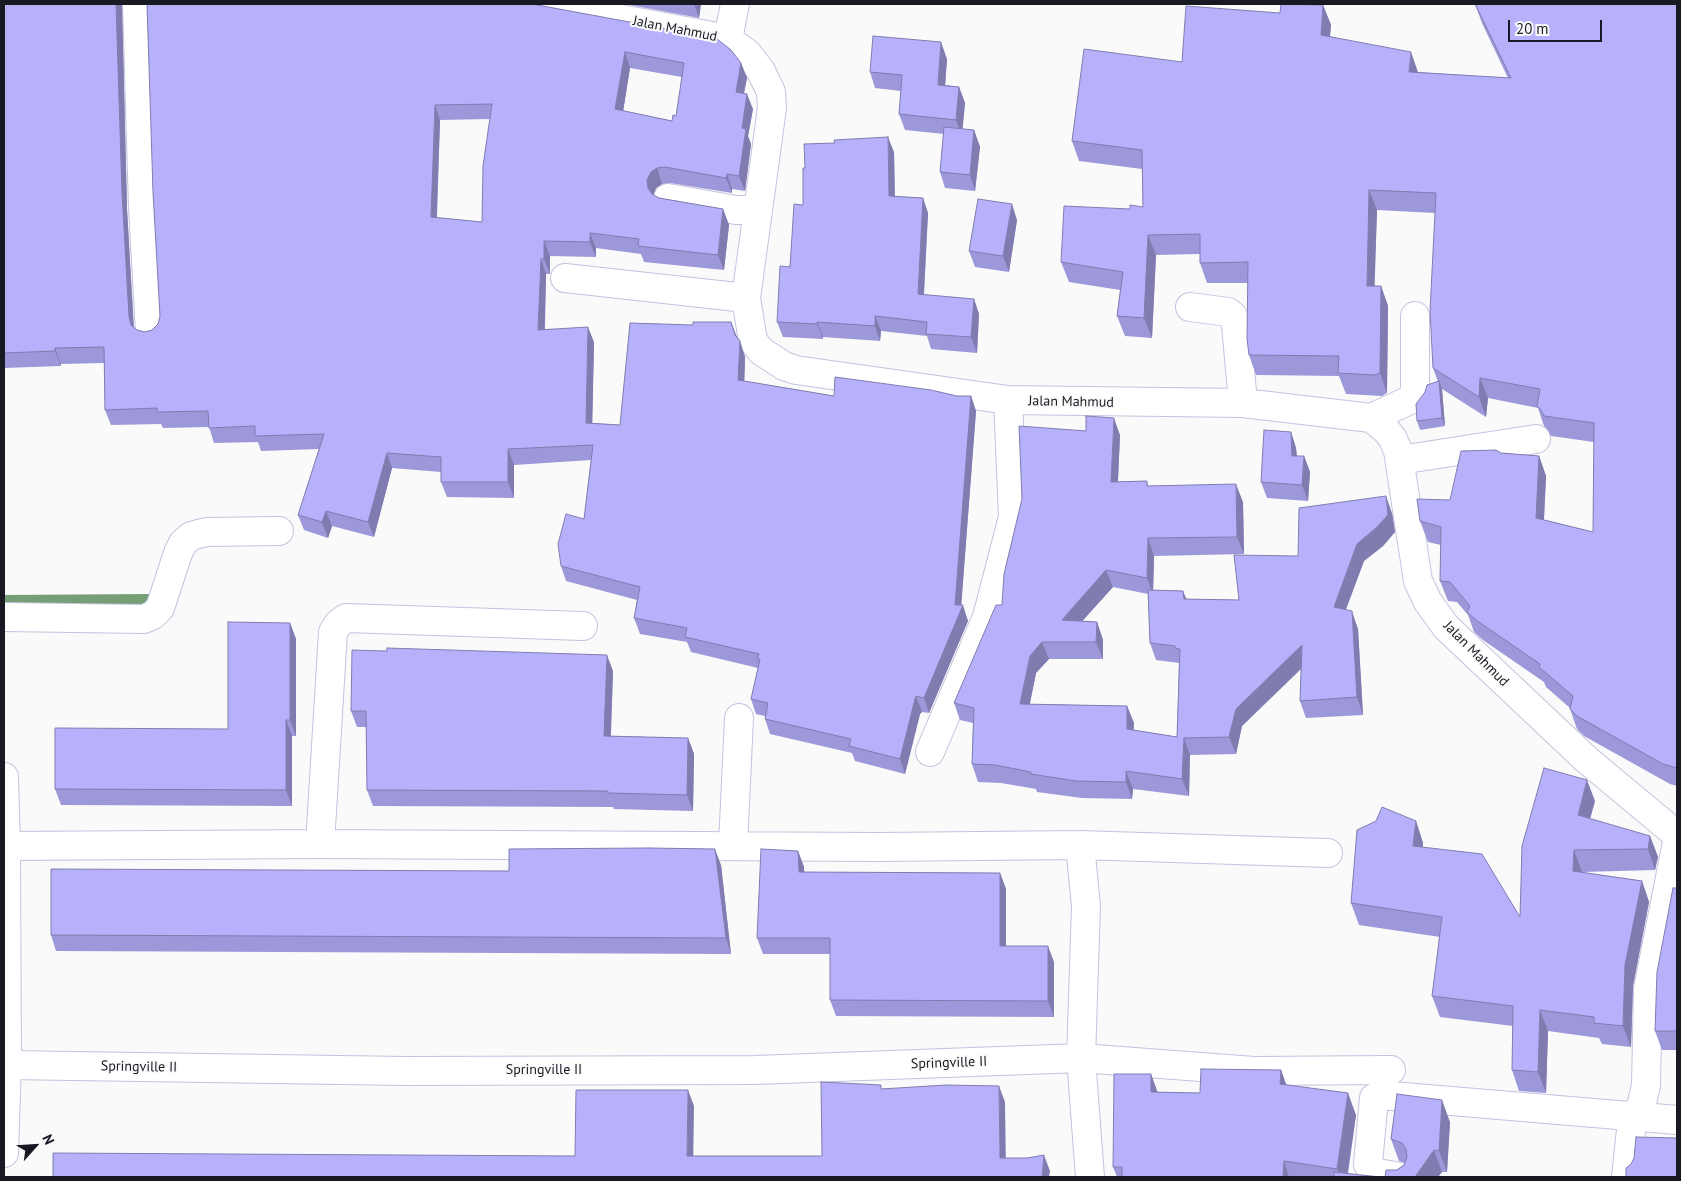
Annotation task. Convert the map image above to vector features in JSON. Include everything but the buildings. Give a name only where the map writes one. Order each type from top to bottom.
[{"type":"street","points":[[137,4],[143,208],[150,332]]},
{"type":"street","name":"Jalan Mahmud","points":[[541,4],[728,39],[744,50],[755,62],[771,92],[772,108],[747,292],[753,341],[765,355],[784,366],[796,370],[1008,400],[1243,402],[1371,418],[1386,430],[1393,439],[1398,451],[1418,580],[1428,602],[1446,627],[1587,760],[1677,835]]},
{"type":"street","points":[[728,39],[735,4]]},
{"type":"street","points":[[668,198],[736,210],[758,210]]},
{"type":"street","points":[[620,268],[730,285],[747,292]]},
{"type":"street","points":[[564,278],[747,292]]},
{"type":"street","points":[[1190,307],[1228,312],[1233,316],[1236,326],[1243,402]]},
{"type":"street","points":[[1371,418],[1410,400],[1415,392],[1415,316]]},
{"type":"street","points":[[930,752],[987,617],[1013,517],[1008,400]]},
{"type":"street","points":[[1400,460],[1536,439]]},
{"type":"street","points":[[4,617],[144,619],[153,615],[160,608],[178,553],[183,543],[191,536],[206,532],[279,531]]},
{"type":"street","points":[[320,844],[333,632],[338,624],[346,618],[583,626]]},
{"type":"street","points":[[733,846],[739,718]]},
{"type":"street","points":[[4,777],[7,1064],[4,1153]]},
{"type":"street","points":[[1626,1177],[1631,1130],[1642,1103],[1646,1085],[1648,990],[1677,842]]},
{"type":"street","points":[[6,846],[320,844],[879,848],[1080,846],[1328,853]]},
{"type":"street","points":[[1080,846],[1086,906],[1081,1058],[1090,1177]]},
{"type":"street","name":"Springville II","points":[[7,1064],[406,1071],[745,1070],[1081,1058],[1254,1071],[1391,1070]]},
{"type":"street","points":[[1400,1177],[1372,1172],[1368,1164],[1374,1098],[1380,1095],[1677,1120]]},
{"type":"waterway","points":[[4,600],[148,599]]}]
